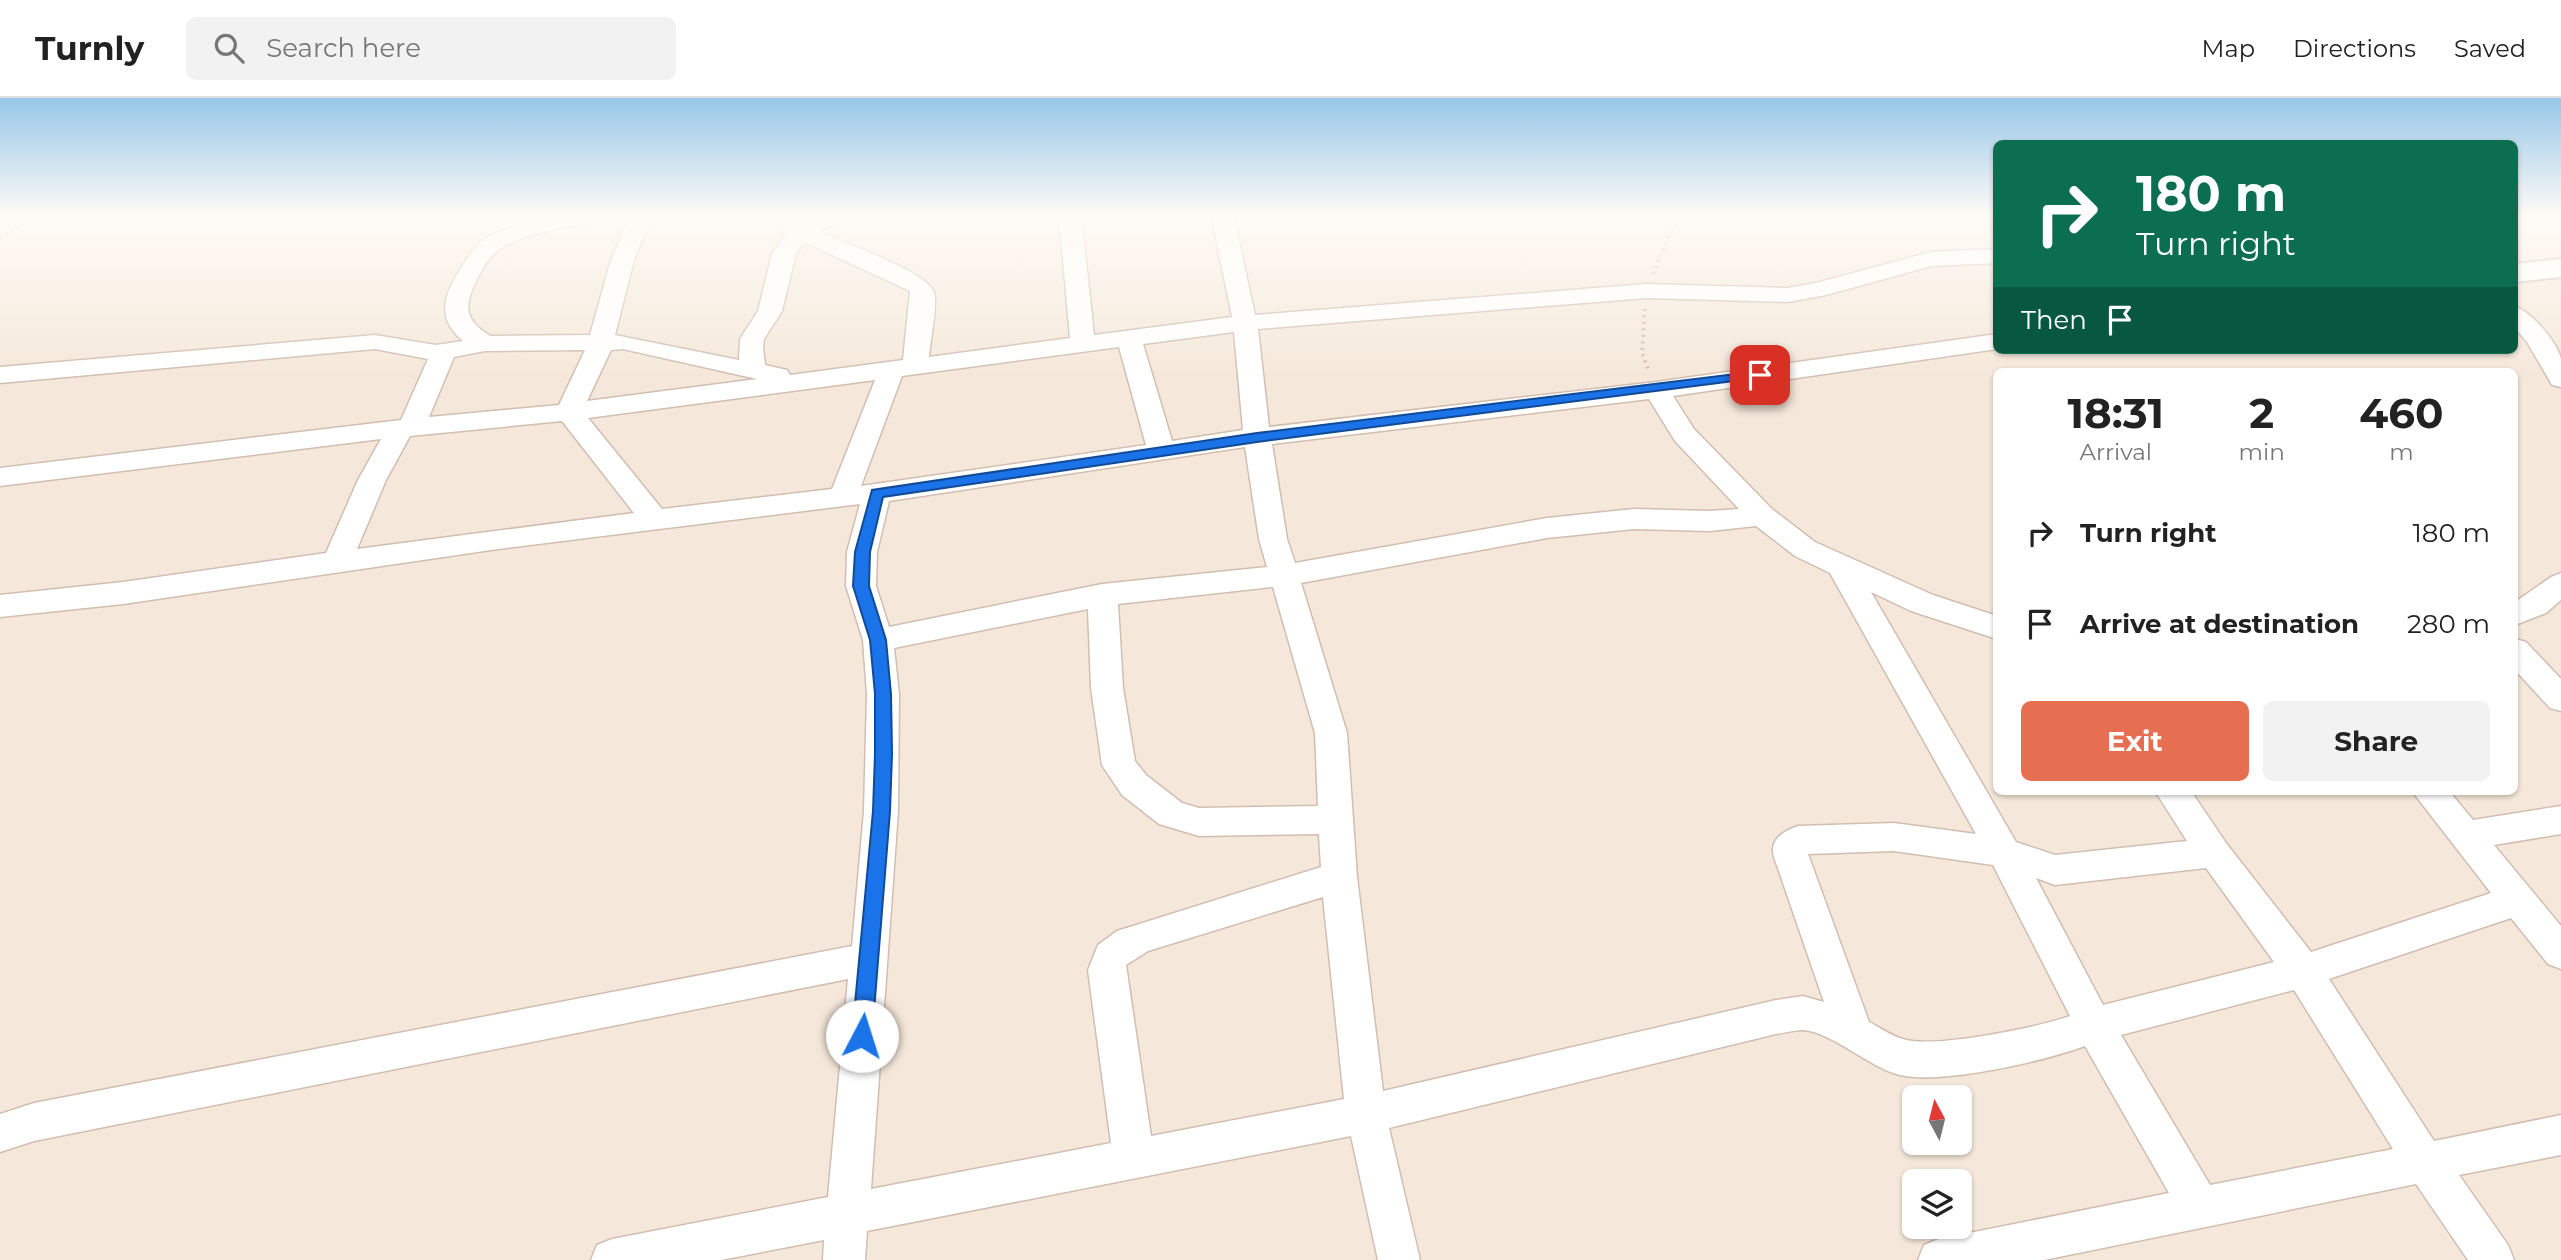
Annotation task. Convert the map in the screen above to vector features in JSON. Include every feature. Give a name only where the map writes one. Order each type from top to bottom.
[{"type":"street","points":[[473,268],[456,297],[455,309],[467,334],[485,344]]},
{"type":"street","points":[[569,412],[602,341],[618,268]]},
{"type":"street","points":[[753,370],[750,347],[752,339],[770,311],[781,268]]},
{"type":"street","points":[[843,497],[903,370],[923,294],[919,287],[883,268]]},
{"type":"street","points":[[1075,268],[1083,345]]},
{"type":"street","points":[[1233,268],[1245,323],[1257,437],[1273,539],[1331,733],[1339,877],[1366,1114],[1399,1260]]},
{"type":"street","points":[[0,477],[406,428],[569,412],[1245,323],[1646,291],[1788,295],[1896,268]]},
{"type":"street","points":[[2518,273],[2559,268]]},
{"type":"street","points":[[2518,317],[2538,339],[2561,379]]},
{"type":"street","points":[[1129,339],[1163,452]]},
{"type":"street","points":[[0,375],[375,342],[428,353],[443,353],[485,344],[602,341],[644,345],[796,380]]},
{"type":"street","points":[[0,606],[123,593],[337,562],[877,493],[1257,437],[1656,390],[1993,342]]},
{"type":"street","points":[[337,562],[372,480],[406,428],[443,353]]},
{"type":"street","points":[[1656,390],[1684,435],[1762,516],[1805,549],[1922,603],[1993,627]]},
{"type":"street","points":[[569,412],[655,520]]},
{"type":"street","points":[[844,1260],[883,754],[883,694],[878,640],[861,586],[862,552],[877,493]]},
{"type":"street","points":[[878,640],[1102,594],[1282,576],[1547,528],[1634,519],[1710,521],[1762,516]]},
{"type":"street","points":[[1840,564],[2004,852],[2094,1025],[2200,1207]]},
{"type":"street","points":[[2518,613],[2535,605],[2561,584]]},
{"type":"street","points":[[1102,594],[1107,688],[1119,765],[1134,785],[1171,814],[1199,822],[1334,820]]},
{"type":"street","points":[[2518,653],[2561,699]]},
{"type":"street","points":[[2175,795],[2303,971],[2424,1161],[2493,1260]]},
{"type":"street","points":[[2432,795],[2561,953]]},
{"type":"street","points":[[2466,836],[2561,820]]},
{"type":"street","points":[[1854,1033],[1791,857],[1792,844],[1798,840],[1894,837],[2004,852],[2055,870],[2214,852]]},
{"type":"street","points":[[1134,1160],[1107,970],[1110,957],[1119,948],[1143,937],[1339,877]]},
{"type":"street","points":[[612,1260],[1366,1114],[1776,1017],[1803,1013],[1827,1020],[1899,1057],[1924,1061],[2055,1039],[2094,1025],[2303,971],[2518,900]]},
{"type":"street","points":[[0,1133],[34,1122],[868,959]]},
{"type":"street","points":[[1940,1260],[2561,1135]]},
{"type":"path","points":[[1655,268],[1646,291],[1642,353],[1656,390]]},
{"type":"shaded area","points":[[0,268],[1993,268],[1993,354],[2518,354],[2518,268],[2561,268],[2561,1260],[0,1260]]},
{"type":"route","points":[[862,1036],[881,811],[883,694],[878,640],[861,586],[862,552],[877,493],[1257,437],[1656,390],[1760,375]]}]
